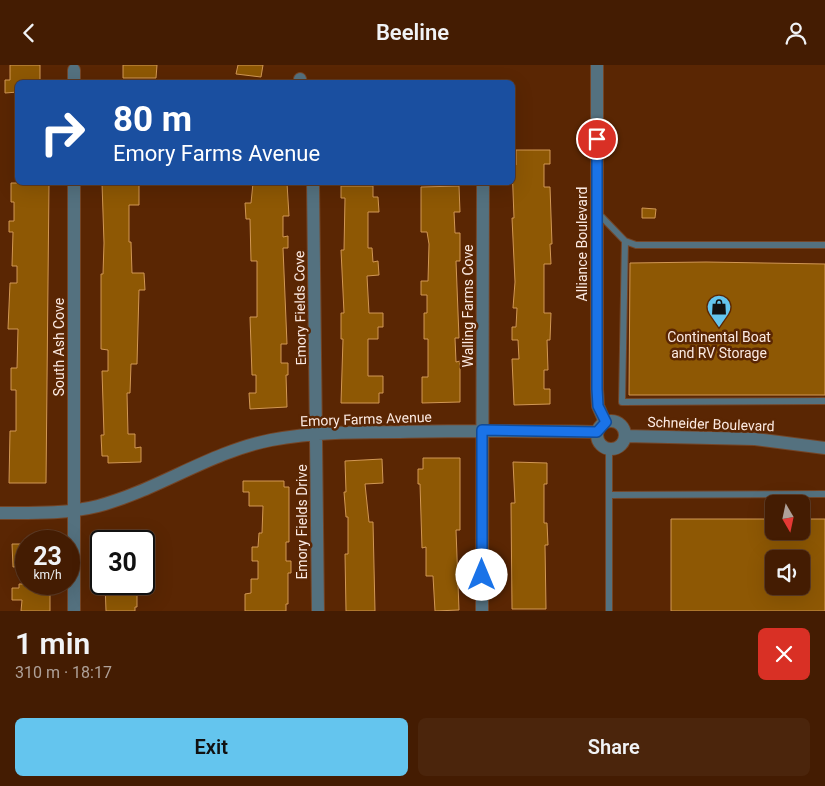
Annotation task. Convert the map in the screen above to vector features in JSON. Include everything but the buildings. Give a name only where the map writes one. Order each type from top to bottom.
[{"type":"street","name":"Alliance Boulevard","points":[[598,65],[597,389],[598,406],[606,422]]},
{"type":"street","name":"South Ash Cove","points":[[74,185],[74,611]]},
{"type":"street","name":"Emory Fields Cove","points":[[313,185],[317,433]]},
{"type":"street","name":"Walling Farms Cove","points":[[482,611],[483,185]]},
{"type":"street","points":[[606,422],[619,424],[625,436],[618,447],[609,449],[598,441],[597,432],[606,422]]},
{"type":"street","name":"Emory Farms Avenue","points":[[0,513],[74,511],[139,492],[225,453],[269,441],[317,433],[482,430],[597,432]]},
{"type":"street","name":"Emory Fields Drive","points":[[317,433],[318,611]]},
{"type":"street","name":"Schneider Boulevard","points":[[625,436],[754,439],[825,448]]},
{"type":"lane","points":[[597,213],[625,241],[636,245],[825,245]]},
{"type":"lane","points":[[625,241],[622,402],[825,401]]},
{"type":"lane","points":[[609,449],[609,611]]},
{"type":"lane","points":[[609,495],[825,494]]},
{"type":"place","name":"Continental Boat and RV Storage","points":[[719,328]]},
{"type":"route","points":[[482,575],[482,430],[597,432],[598,428],[606,422],[598,406],[597,389],[597,139]]}]
